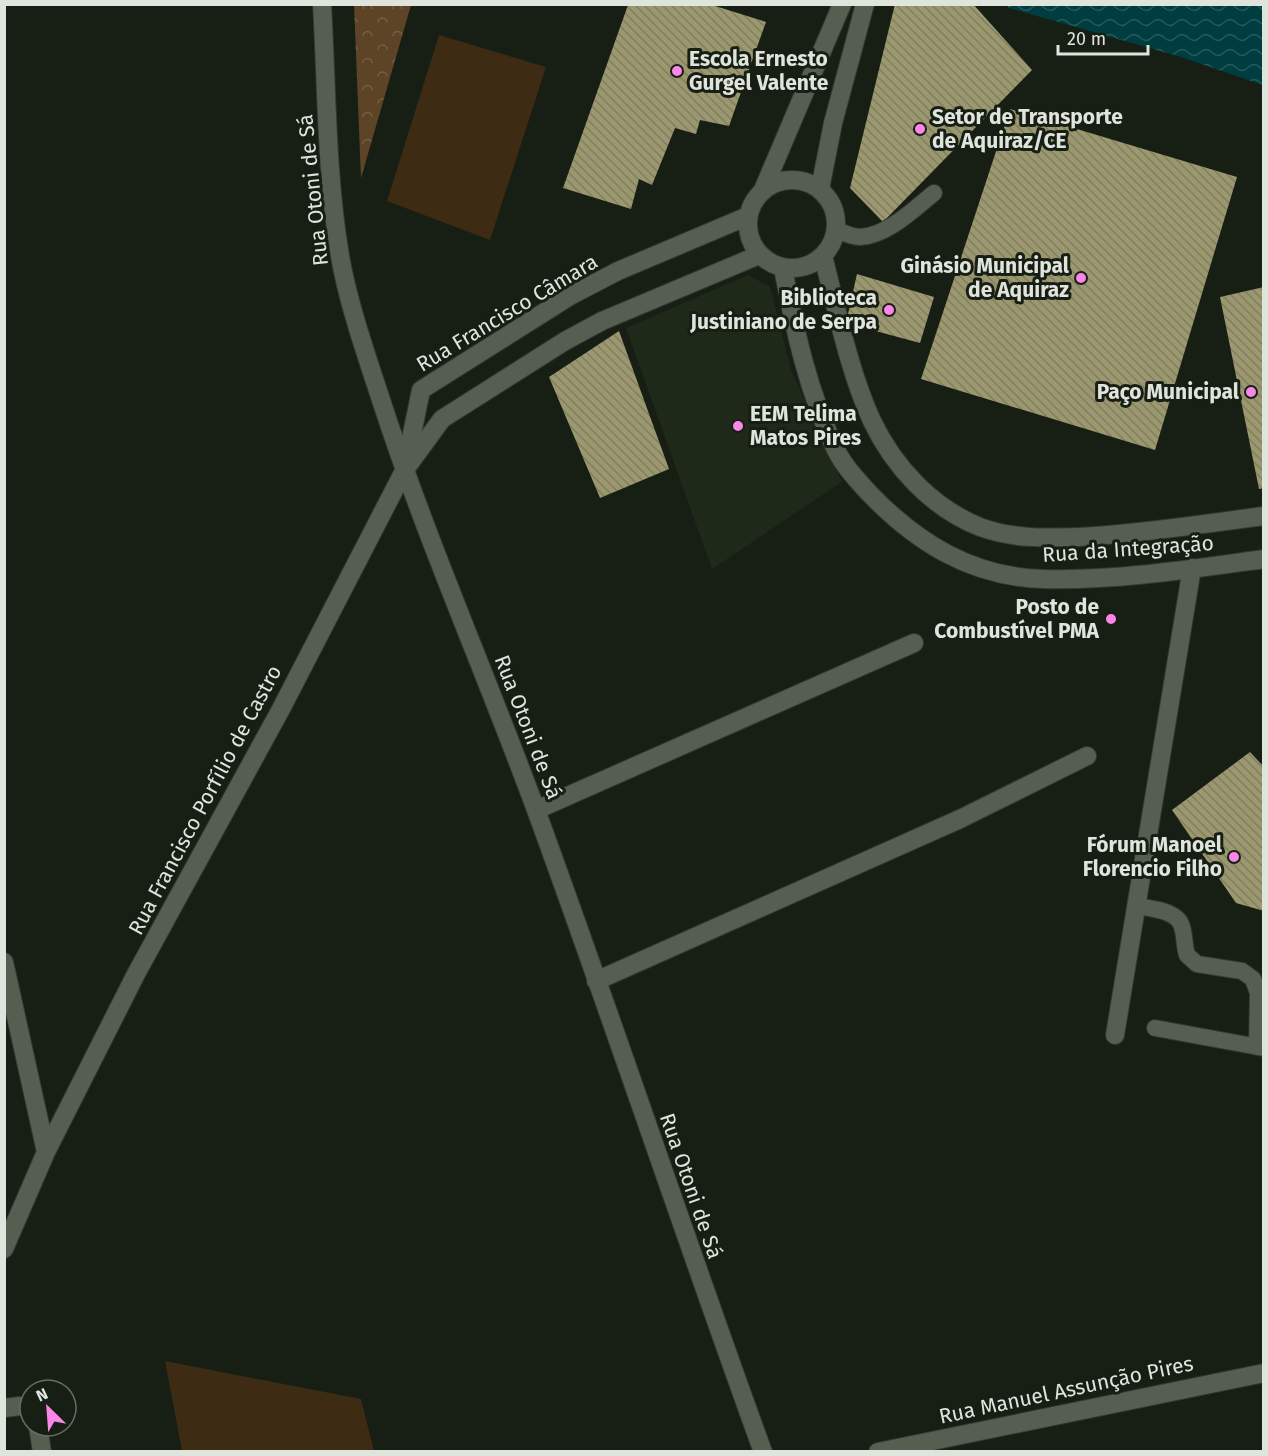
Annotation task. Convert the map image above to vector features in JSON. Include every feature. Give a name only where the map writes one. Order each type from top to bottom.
[{"type":"street","name":"Rua Otoni de Sá","points":[[322,4],[330,166],[341,259],[365,351],[404,471],[536,810],[706,1298],[763,1452]]},
{"type":"street","points":[[763,189],[792,179],[807,181],[820,189],[830,201],[836,215],[837,230],[832,245],[823,256],[804,266],[783,268],[770,264],[759,255],[751,243],[747,230],[748,216],[753,201],[763,189],[842,4]]},
{"type":"street","points":[[820,189],[833,123],[865,4]]},
{"type":"street","name":"Rua Francisco Câmara","points":[[404,471],[421,390],[570,296],[618,272],[748,216]]},
{"type":"street","points":[[404,471],[442,419],[565,341],[633,306],[759,255]]},
{"type":"street","name":"Rua da Integração","points":[[823,256],[847,350],[872,420],[893,459],[937,503],[956,515],[980,527],[1005,534],[1035,538],[1114,535],[1263,516]]},
{"type":"street","name":"Rua da Integração","points":[[783,268],[798,345],[810,386],[837,452],[857,479],[900,524],[946,555],[984,571],[1041,579],[1095,578],[1263,559]]},
{"type":"street","name":"Rua Francisco Porfílio de Castro","points":[[4,1249],[46,1152],[136,974],[281,709],[404,471]]},
{"type":"street","points":[[1115,1035],[1192,568]]},
{"type":"street","points":[[536,810],[914,643]]},
{"type":"street","points":[[596,981],[960,819],[1087,756]]},
{"type":"street","points":[[4,962],[46,1152]]},
{"type":"street","name":"Rua Manuel Assunção Pires","points":[[878,1452],[1263,1373]]},
{"type":"lane","points":[[837,230],[858,237],[871,235],[889,227],[934,194]]},
{"type":"lane","points":[[1137,906],[1174,915],[1183,928],[1187,955],[1197,964],[1242,971],[1253,980],[1258,993],[1260,1047],[1155,1028]]},
{"type":"shaded area","points":[[439,35],[546,67],[490,240],[387,201]]},
{"type":"shaded area","name":"EEM Telima Matos Pires","points":[[748,275],[770,287],[791,370],[842,482],[712,569],[626,328]]},
{"type":"shaded area","points":[[165,1361],[361,1399],[374,1451],[182,1451]]},
{"type":"green space","points":[[354,5],[411,5],[361,178]]},
{"type":"water","points":[[1006,5],[1263,5],[1263,85],[1181,57],[1009,8]]},
{"type":"building","name":"Setor de Transporte de Aquiraz/CE","points":[[895,4],[973,4],[1032,70],[883,222],[850,188]]},
{"type":"building","name":"Escola Ernesto Gurgel Valente","points":[[628,5],[712,5],[766,22],[729,126],[700,120],[696,134],[675,128],[652,185],[639,179],[631,209],[563,188]]},
{"type":"building","name":"Ginásio Municipal de Aquiraz","points":[[1010,109],[1237,177],[1155,450],[921,379]]},
{"type":"building","name":"Biblioteca Justiniano de Serpa","points":[[857,274],[934,297],[920,343],[846,323]]},
{"type":"building","name":"Paço Municipal","points":[[1264,287],[1264,488],[1259,489],[1220,297]]},
{"type":"building","points":[[619,331],[669,469],[600,498],[549,377]]},
{"type":"building","name":"Fórum Manoel Florencio Filho","points":[[1250,752],[1264,767],[1264,911],[1236,903],[1172,810]]},
{"type":"place","name":"Escola Ernesto Gurgel Valente","points":[[677,71]]},
{"type":"place","name":"Setor de Transporte de Aquiraz/CE","points":[[920,129]]},
{"type":"place","name":"Ginásio Municipal de Aquiraz","points":[[1081,278]]},
{"type":"place","name":"Biblioteca Justiniano de Serpa","points":[[889,310]]},
{"type":"place","name":"Paço Municipal","points":[[1251,392]]},
{"type":"place","name":"EEM Telima Matos Pires","points":[[738,426]]},
{"type":"place","name":"Posto de Combustível PMA","points":[[1111,619]]},
{"type":"place","name":"Fórum Manoel Florencio Filho","points":[[1234,857]]}]
